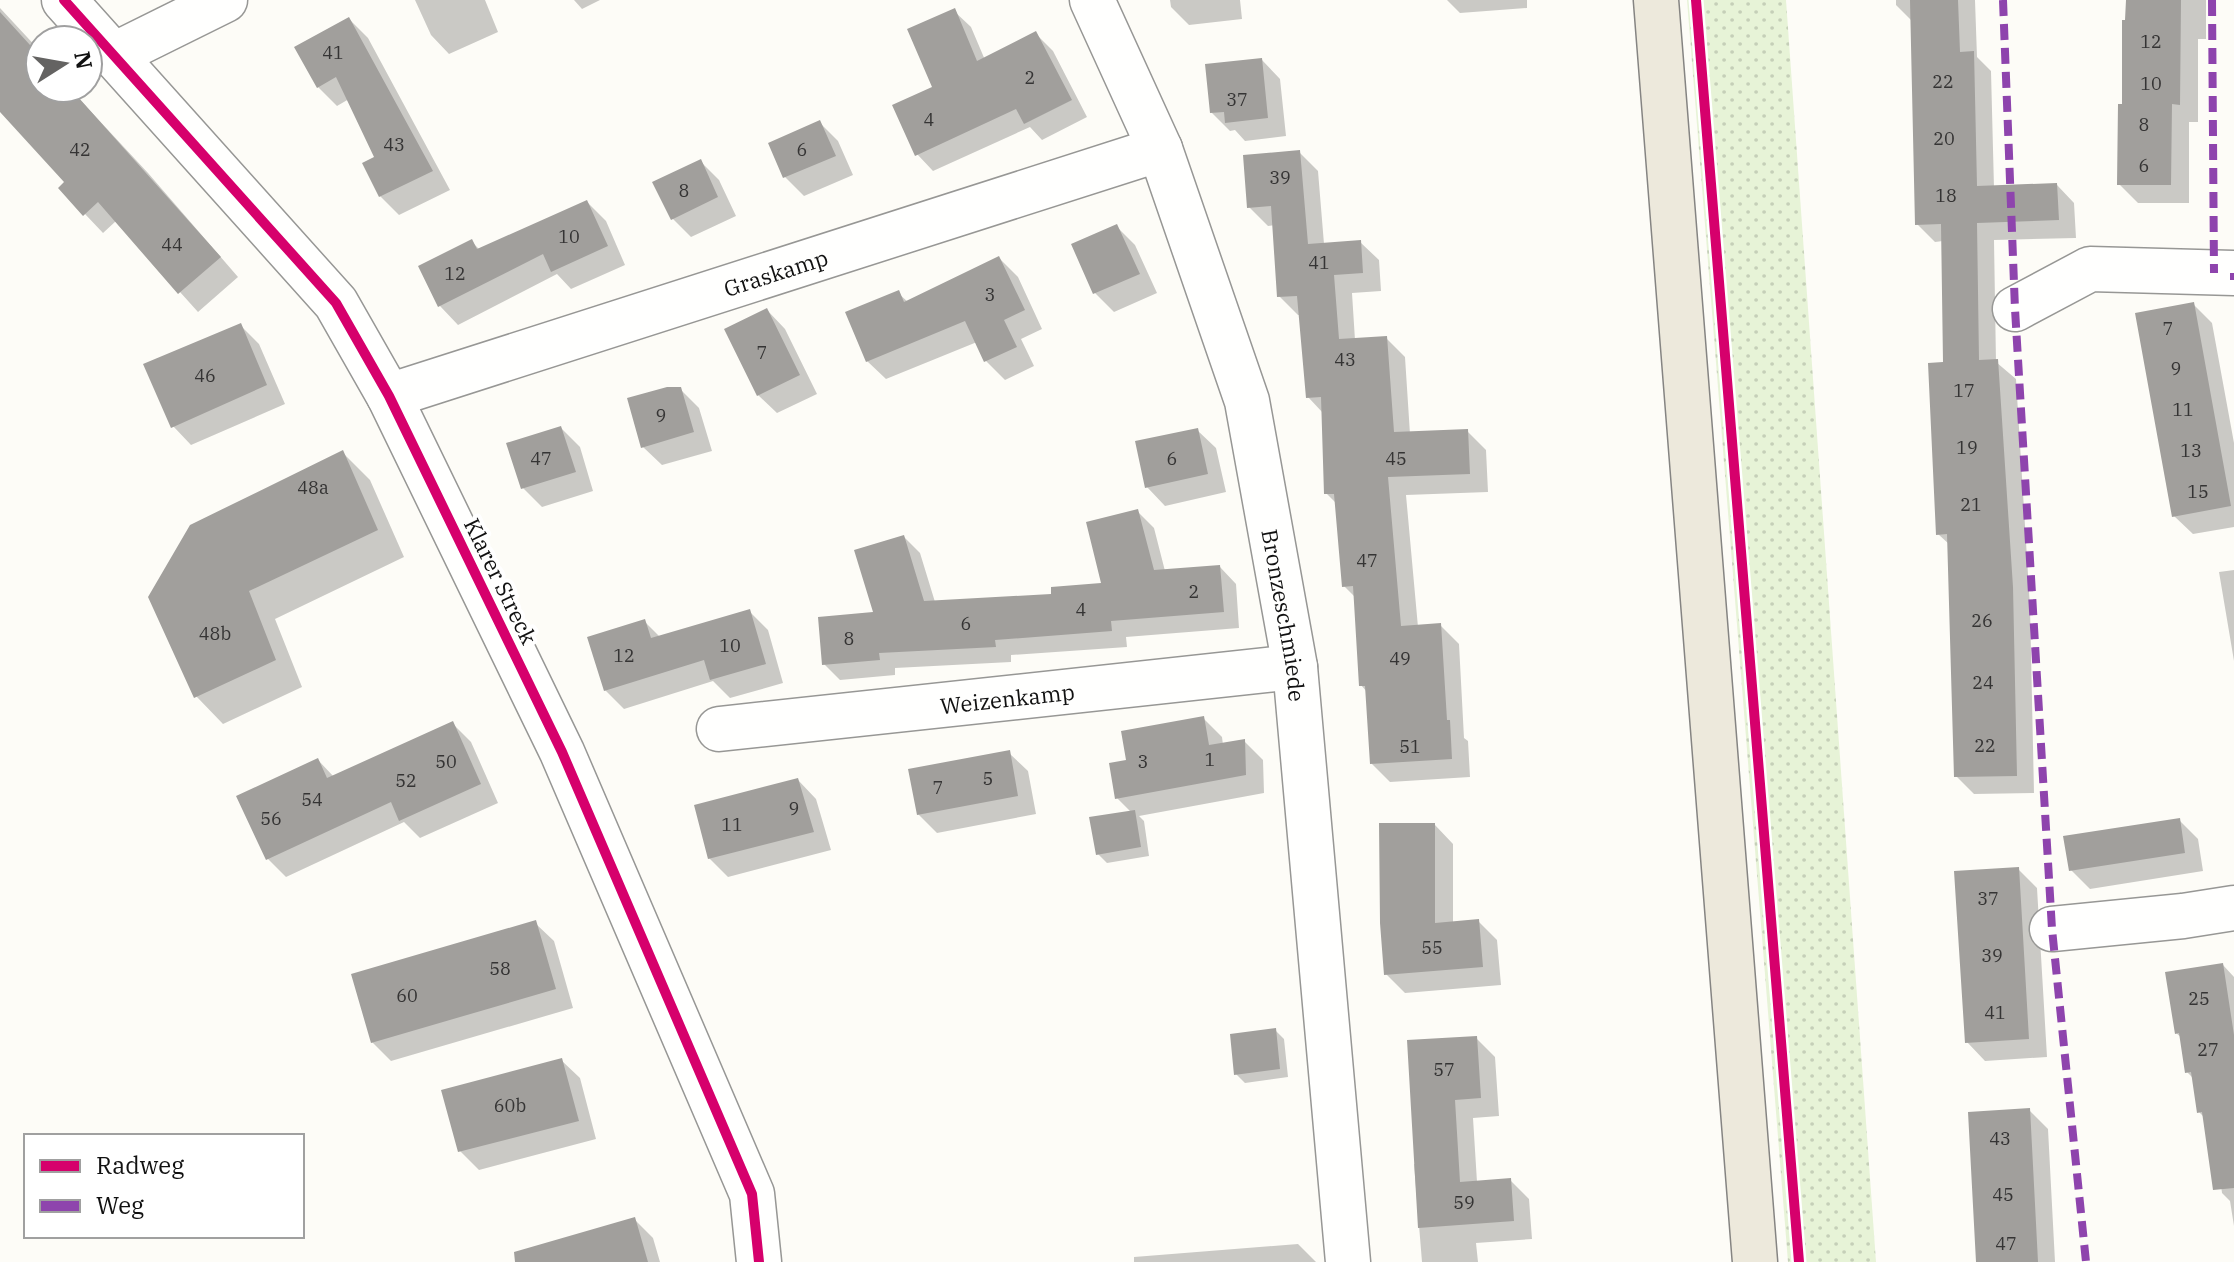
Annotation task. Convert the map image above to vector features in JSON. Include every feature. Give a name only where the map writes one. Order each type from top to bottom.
[{"type":"main road","points":[[1656,0],[1755,1262]]},
{"type":"street","name":"Klarer Streck","points":[[64,0],[336,303],[389,396],[562,752],[752,1194],[759,1262]]},
{"type":"street","points":[[114,55],[225,0]]},
{"type":"street","name":"Bronzeschmiede","points":[[1092,0],[1160,149],[1247,401],[1295,667],[1348,1262]]},
{"type":"street","name":"Graskamp","points":[[389,396],[1160,149]]},
{"type":"street","points":[[2015,309],[2090,269],[2234,273]]},
{"type":"street","name":"Weizenkamp","points":[[719,729],[1295,667]]},
{"type":"street","points":[[2052,929],[2234,908]]},
{"type":"green space","points":[[1687,0],[1786,0],[1876,1262],[1788,1262]]},
{"type":"building","points":[[1910,0],[1958,0],[1960,52],[1974,51],[1977,186],[2057,183],[2059,220],[1977,223],[1979,360],[1998,359],[2013,587],[2017,776],[1954,777],[1947,534],[1936,535],[1928,363],[1943,362],[1941,224],[1915,225]]},
{"type":"building","points":[[2126,0],[2181,0],[2180,105],[2172,104],[2171,185],[2117,185],[2118,104],[2122,104],[2122,20],[2125,20]]},
{"type":"building","points":[[955,8],[977,61],[1036,31],[1072,100],[1024,124],[1016,109],[915,156],[892,105],[932,87],[907,29]]},
{"type":"building","points":[[0,12],[24,38],[24,104],[84,104],[221,257],[178,294],[98,202],[83,216],[58,188],[64,182],[0,112]]},
{"type":"building","points":[[349,17],[433,171],[379,197],[362,163],[374,157],[336,77],[317,88],[294,47]]},
{"type":"building","points":[[1262,58],[1268,118],[1225,123],[1224,112],[1210,113],[1205,64]]},
{"type":"building","points":[[820,120],[836,156],[783,178],[768,143]]},
{"type":"building","points":[[1300,150],[1308,244],[1361,240],[1363,273],[1334,275],[1339,339],[1387,336],[1394,432],[1468,429],[1470,474],[1388,477],[1401,626],[1441,623],[1452,759],[1370,764],[1365,686],[1359,686],[1353,586],[1342,587],[1334,494],[1324,494],[1321,397],[1306,398],[1297,296],[1277,297],[1271,206],[1247,208],[1243,155]]},
{"type":"building","points":[[701,159],[718,197],[671,220],[652,182]]},
{"type":"building","points":[[587,200],[608,246],[551,272],[543,254],[438,307],[418,266],[472,239],[477,249]]},
{"type":"building","points":[[1117,224],[1140,274],[1093,294],[1071,244]]},
{"type":"building","points":[[999,256],[1025,310],[1004,320],[1017,347],[984,362],[965,321],[866,362],[845,312],[899,290],[904,302]]},
{"type":"building","points":[[2194,302],[2231,506],[2172,517],[2135,313]]},
{"type":"building","points":[[767,308],[800,375],[757,396],[724,329]]},
{"type":"building","points":[[241,323],[267,385],[171,428],[143,364]]},
{"type":"building","points":[[667,387],[681,387],[694,432],[641,448],[627,398]]},
{"type":"building","points":[[561,426],[576,472],[521,489],[506,443]]},
{"type":"building","points":[[1198,428],[1208,474],[1145,488],[1135,441]]},
{"type":"building","points":[[343,450],[378,530],[249,591],[276,660],[194,698],[148,597],[190,525]]},
{"type":"building","points":[[1138,509],[1154,570],[1220,565],[1224,612],[1111,621],[1112,631],[995,640],[996,647],[879,653],[880,660],[822,665],[818,617],[873,612],[854,550],[904,535],[924,601],[1051,594],[1051,587],[1101,583],[1086,522]]},
{"type":"building","points":[[750,609],[766,664],[710,680],[704,660],[604,691],[587,637],[645,619],[651,638]]},
{"type":"building","points":[[1204,716],[1209,745],[1245,739],[1246,775],[1115,799],[1109,763],[1126,760],[1121,731]]},
{"type":"building","points":[[453,721],[481,784],[399,821],[391,802],[266,860],[236,796],[318,758],[327,778]]},
{"type":"building","points":[[1010,750],[1018,796],[917,815],[908,769]]},
{"type":"building","points":[[798,778],[814,832],[708,859],[694,805]]},
{"type":"building","points":[[1135,810],[1141,847],[1096,855],[1089,817]]},
{"type":"building","points":[[2180,818],[2185,853],[2069,871],[2063,836]]},
{"type":"building","points":[[1379,823],[1435,823],[1435,923],[1479,919],[1483,967],[1384,975]]},
{"type":"building","points":[[2019,867],[2029,1039],[1965,1043],[1954,871]]},
{"type":"building","points":[[536,920],[556,989],[371,1043],[351,974]]},
{"type":"building","points":[[2223,963],[2234,1035],[2234,1188],[2213,1190],[2202,1112],[2197,1113],[2191,1072],[2185,1073],[2165,972]]},
{"type":"building","points":[[1276,1028],[1280,1069],[1234,1075],[1230,1034]]},
{"type":"building","points":[[1477,1036],[1481,1098],[1455,1100],[1460,1182],[1511,1178],[1514,1221],[1418,1228],[1407,1040]]},
{"type":"building","points":[[562,1058],[579,1121],[458,1152],[441,1090]]},
{"type":"building","points":[[2030,1108],[2038,1262],[1976,1262],[1968,1112]]},
{"type":"building","points":[[635,1217],[648,1262],[515,1262],[514,1252]]},
{"type":"marked path","points":[[2003,0],[2015,309],[2052,929],[2086,1262]]},
{"type":"marked path","points":[[2212,0],[2214,273]]},
{"type":"marked path","points":[[2234,273],[2234,280]]},
{"type":"cycle path","points":[[64,0],[336,303],[389,396],[562,752],[752,1194],[759,1262]]},
{"type":"cycle path","points":[[1696,0],[1799,1262]]}]
